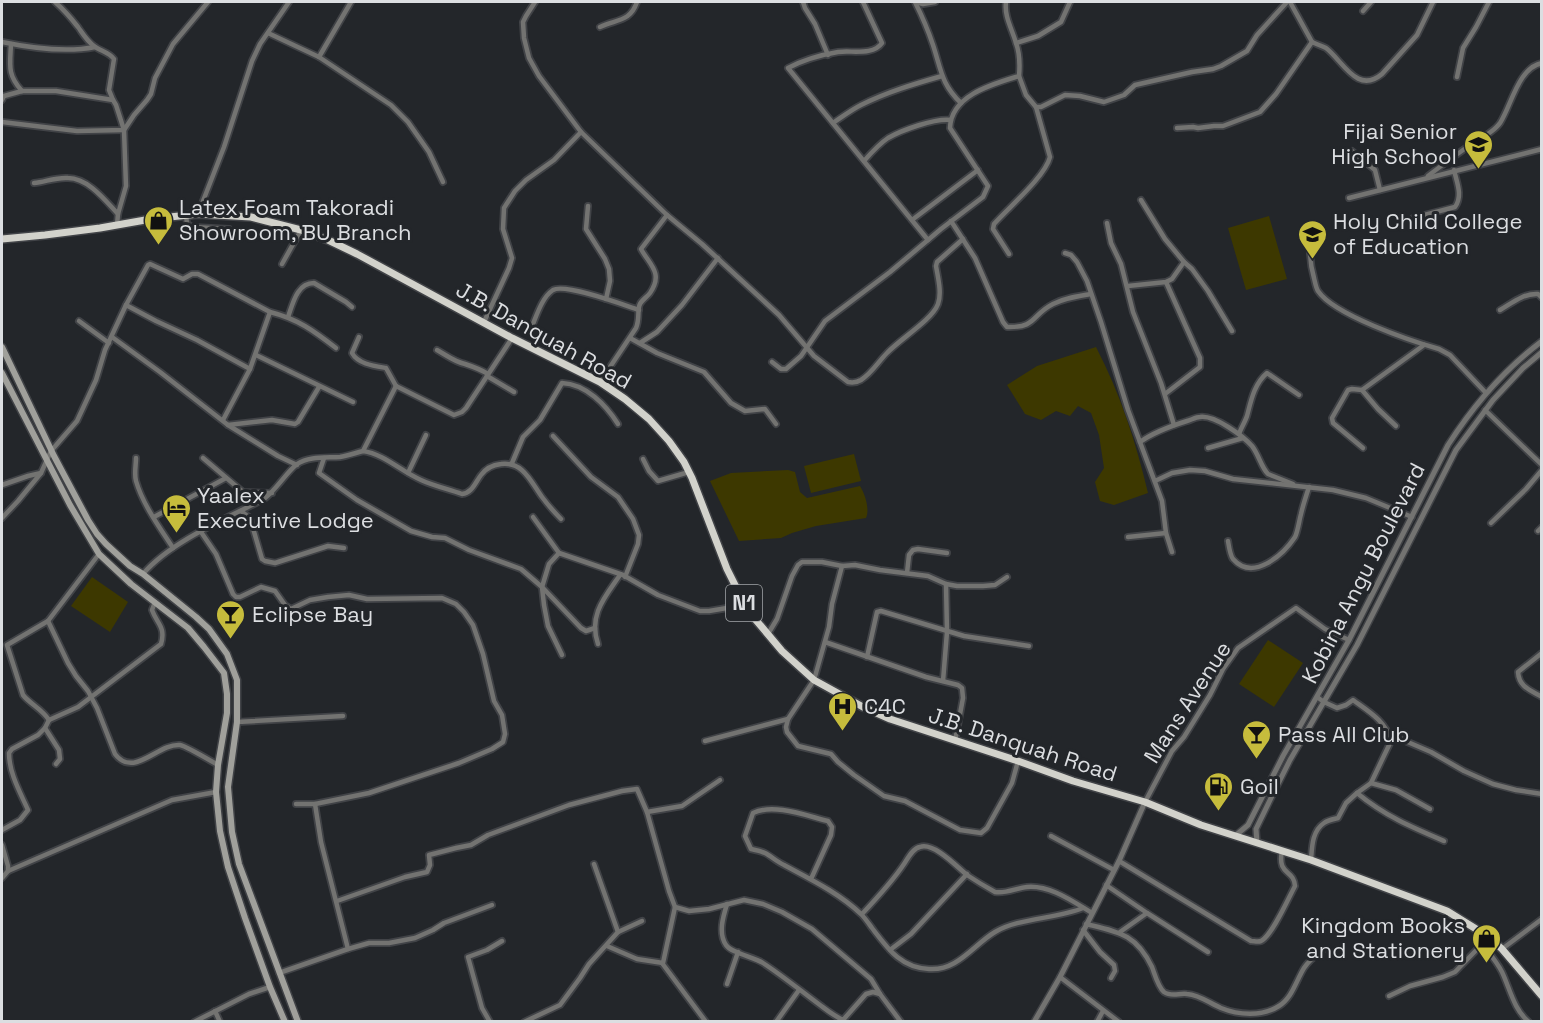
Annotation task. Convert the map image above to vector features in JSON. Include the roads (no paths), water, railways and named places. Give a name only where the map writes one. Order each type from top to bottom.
[{"type":"highway","name":"J.B. Danquah Road","points":[[2,239],[198,214],[251,217],[302,230],[357,254],[600,382],[650,419],[669,441],[689,472],[727,569],[745,605],[767,635],[814,680],[863,708],[890,719],[1073,781],[1145,802],[1201,825],[1311,860],[1447,911],[1489,937],[1542,996]]},
{"type":"main road","points":[[2,347],[51,451],[97,534],[130,566],[143,574],[209,629],[227,654],[237,680],[237,722],[228,787],[232,832],[239,864],[298,1022]]},
{"type":"main road","points":[[2,373],[70,505],[99,554],[131,584],[188,628],[224,673],[227,713],[216,792],[220,831],[228,867],[270,987],[285,1022]]},
{"type":"street","points":[[55,2],[80,28],[94,47],[114,58],[109,90],[124,130],[126,186],[117,225]]},
{"type":"street","points":[[124,130],[151,94],[155,78],[173,44],[208,2]]},
{"type":"street","points":[[198,214],[224,147],[252,61],[260,44],[289,2]]},
{"type":"street","points":[[319,57],[351,2]]},
{"type":"street","points":[[535,2],[523,22],[529,58],[539,76],[581,132],[667,215],[718,258],[779,315],[814,356],[848,382],[859,382],[900,340],[928,318],[937,307],[940,297],[937,262],[963,239]]},
{"type":"street","points":[[600,27],[628,17],[637,2]]},
{"type":"street","points":[[803,2],[828,55]]},
{"type":"street","points":[[863,2],[882,43],[879,47],[811,58],[788,68],[928,240]]},
{"type":"street","points":[[916,2],[923,4],[935,2]]},
{"type":"street","points":[[916,2],[934,46],[942,76],[953,95],[961,103]]},
{"type":"street","points":[[1006,2],[1010,27],[1016,43],[1020,66],[1019,76],[1026,95],[1036,107],[1050,157],[1038,177],[994,224],[993,229],[1009,254]]},
{"type":"street","points":[[1016,43],[1038,36],[1061,22],[1070,2]]},
{"type":"street","points":[[1036,107],[1041,107],[1065,95],[1104,102],[1121,97],[1135,85],[1141,83],[1221,66],[1247,51],[1261,30],[1288,2],[1312,42],[1326,48],[1354,77],[1365,80],[1377,78],[1417,35],[1433,2]]},
{"type":"street","points":[[1363,11],[1371,2]]},
{"type":"street","points":[[1457,77],[1463,48],[1489,2]]},
{"type":"street","points":[[268,33],[319,57],[391,105],[408,122],[429,152],[443,182]]},
{"type":"street","points":[[2,42],[80,50],[94,47]]},
{"type":"street","points":[[1178,128],[1223,126],[1260,112],[1276,94],[1312,42]]},
{"type":"street","points":[[11,44],[9,68],[13,81],[22,91]]},
{"type":"street","points":[[1426,177],[1499,125],[1521,79],[1534,65],[1542,63]]},
{"type":"street","points":[[833,123],[860,105],[904,87],[942,76]]},
{"type":"street","points":[[772,362],[781,369],[786,369],[801,356],[825,321],[983,197],[988,186],[950,128],[951,120],[961,103],[967,98],[988,87],[1019,76]]},
{"type":"street","points":[[2,100],[4,96],[22,91],[56,91],[113,100]]},
{"type":"street","points":[[864,161],[888,139],[918,126],[943,119],[951,120]]},
{"type":"street","points":[[2,122],[76,130],[124,130]]},
{"type":"street","points":[[484,322],[512,258],[503,229],[504,208],[515,191],[526,180],[554,160],[581,132]]},
{"type":"street","points":[[1349,198],[1542,149]]},
{"type":"street","points":[[1352,151],[1375,170],[1380,190]]},
{"type":"street","points":[[912,220],[978,170]]},
{"type":"street","points":[[1413,218],[1458,204],[1459,190],[1454,171]]},
{"type":"street","points":[[34,183],[60,178],[81,181],[100,194],[118,214]]},
{"type":"street","points":[[1141,200],[1165,239],[1208,291],[1232,331]]},
{"type":"street","points":[[588,206],[586,229],[609,269],[610,281],[606,299]]},
{"type":"street","points":[[186,215],[187,224],[193,227],[229,229]]},
{"type":"street","points":[[600,382],[630,338],[639,321],[640,303],[652,290],[655,277],[654,267],[641,249],[667,215]]},
{"type":"street","points":[[951,221],[975,258],[1007,327],[1024,326],[1055,303],[1067,298],[1091,294]]},
{"type":"street","points":[[1107,223],[1111,243],[1128,286],[1133,312],[1165,394],[1174,425]]},
{"type":"street","points":[[1311,227],[1310,266],[1317,291],[1350,316],[1440,349],[1450,355],[1486,393]]},
{"type":"street","points":[[282,264],[302,230]]},
{"type":"street","points":[[1065,253],[1071,255],[1077,262],[1087,280],[1128,410],[1162,501],[1166,533],[1172,552]]},
{"type":"street","points":[[640,343],[664,325],[718,258]]},
{"type":"street","points":[[1128,286],[1166,282],[1172,279],[1184,262]]},
{"type":"street","points":[[2,518],[41,473],[51,451],[77,421],[126,305],[147,265],[150,264],[183,279],[192,274],[198,274],[270,312],[302,323],[336,348]]},
{"type":"street","points":[[1165,394],[1200,367],[1200,358],[1166,282]]},
{"type":"street","points":[[288,317],[299,290],[310,283],[314,283],[352,307]]},
{"type":"street","points":[[530,331],[545,298],[555,289],[564,288],[639,310]]},
{"type":"street","points":[[1500,310],[1532,293],[1542,298]]},
{"type":"street","points":[[126,305],[250,369]]},
{"type":"street","points":[[223,420],[250,369],[270,312]]},
{"type":"street","points":[[79,321],[109,343]]},
{"type":"street","points":[[112,337],[228,425],[297,465]]},
{"type":"street","points":[[359,337],[352,353],[354,358],[374,367],[386,368],[396,386],[454,415],[462,412],[513,338]]},
{"type":"street","points":[[630,338],[657,353],[704,372],[731,403],[745,411],[765,409],[776,424]]},
{"type":"street","name":"Kobina Angu Boulevard","points":[[1235,836],[1248,825],[1283,756],[1349,640],[1448,445],[1463,421],[1486,393],[1516,362],[1542,341]]},
{"type":"street","points":[[1363,448],[1333,423],[1332,418],[1348,390],[1362,390],[1370,386],[1424,345]]},
{"type":"street","points":[[437,350],[464,364],[477,367],[514,392]]},
{"type":"street","name":"Kobina Angu Boulevard","points":[[1256,829],[1290,760],[1357,645],[1456,450],[1493,400],[1523,368],[1542,352]]},
{"type":"street","points":[[256,355],[353,402]]},
{"type":"street","points":[[1241,436],[1252,394],[1267,373],[1299,395]]},
{"type":"street","points":[[582,388],[589,376]]},
{"type":"street","points":[[512,463],[523,437],[540,420],[562,383],[582,388],[609,409],[618,424]]},
{"type":"street","points":[[363,451],[396,386]]},
{"type":"street","points":[[228,425],[272,420],[295,424],[319,387]]},
{"type":"street","points":[[1362,390],[1396,426]]},
{"type":"street","points":[[1485,410],[1542,465]]},
{"type":"street","points":[[1140,442],[1150,435],[1202,416],[1214,420],[1241,436],[1258,453],[1268,474],[1297,486]]},
{"type":"street","points":[[408,473],[426,435]]},
{"type":"street","points":[[553,436],[591,477],[618,497],[633,519],[639,535],[638,544],[622,576],[598,609],[596,628],[598,644]]},
{"type":"street","points":[[1208,448],[1241,436]]},
{"type":"street","points":[[143,574],[152,563],[173,548],[264,499],[297,465],[312,459],[343,457],[363,451],[382,458],[422,480],[462,494],[471,490],[484,470],[492,466],[512,463],[525,472],[561,519]]},
{"type":"street","points":[[136,458],[136,479],[141,494],[173,548]]},
{"type":"street","points":[[204,458],[243,492],[272,493]]},
{"type":"street","points":[[324,458],[319,474],[380,514],[411,531],[445,538],[469,550],[521,569],[542,587],[581,628],[586,631],[596,628]]},
{"type":"street","points":[[643,459],[649,471],[658,481],[689,472]]},
{"type":"street","points":[[1155,481],[1172,473],[1190,470],[1204,471],[1233,479],[1333,490],[1366,498],[1420,520]]},
{"type":"street","points":[[1491,523],[1542,470]]},
{"type":"street","points":[[2,485],[41,473]]},
{"type":"street","points":[[154,517],[226,478]]},
{"type":"street","points":[[1228,541],[1234,561],[1255,569],[1267,564],[1296,535],[1309,487]]},
{"type":"street","points":[[241,511],[250,518],[262,559],[265,561],[275,563],[328,546],[344,548]]},
{"type":"street","points":[[533,517],[559,554],[622,576],[658,595],[700,611],[745,605]]},
{"type":"street","points":[[201,532],[216,554],[233,594],[240,597],[261,587],[275,591],[285,605],[291,609],[310,600],[328,597],[442,598],[456,604],[473,625],[483,654],[494,701],[502,715],[505,734],[503,742],[459,763],[369,793],[315,804],[296,804]]},
{"type":"street","points":[[1128,537],[1166,533]]},
{"type":"street","points":[[908,573],[909,555],[912,550],[947,552]]},
{"type":"street","points":[[49,720],[23,695],[7,645],[48,621],[99,554]]},
{"type":"street","points":[[559,554],[549,564],[542,587],[548,626],[562,655]]},
{"type":"street","points":[[767,635],[777,619],[798,565],[802,562],[855,565],[928,576],[957,586],[995,585],[1007,577]]},
{"type":"street","points":[[842,566],[832,604],[829,627],[814,680],[788,719],[787,732],[793,742],[798,746],[831,754],[854,775],[884,796],[905,801],[960,830],[981,833],[987,828],[1012,783],[1018,761]]},
{"type":"street","points":[[943,681],[946,584]]},
{"type":"street","points":[[2,757],[38,735],[49,720],[78,707],[161,644],[163,630],[152,610],[155,602]]},
{"type":"street","name":"Mans Avenue","points":[[1145,802],[1172,751],[1184,737],[1210,696],[1223,669],[1238,648],[1296,608],[1325,629],[1349,640]]},
{"type":"street","points":[[867,657],[877,612],[881,611],[946,632],[981,640],[1029,646]]},
{"type":"street","points":[[48,621],[68,663],[91,696],[120,761],[126,764],[135,763],[176,745],[183,745],[218,765]]},
{"type":"street","points":[[825,642],[962,688],[955,741]]},
{"type":"street","points":[[1542,653],[1518,672],[1518,676],[1522,686],[1542,697]]},
{"type":"street","points":[[1311,860],[1315,834],[1324,822],[1338,818],[1346,803],[1371,783],[1391,741],[1382,721],[1353,700],[1337,708],[1317,697]]},
{"type":"street","points":[[237,722],[343,716]]},
{"type":"street","points":[[705,741],[788,719]]},
{"type":"street","points":[[45,728],[59,750],[60,759],[56,764]]},
{"type":"street","points":[[1389,734],[1493,783],[1542,794]]},
{"type":"street","points":[[2,830],[20,820],[28,810],[12,774],[9,753]]},
{"type":"street","points":[[647,812],[682,806],[720,780]]},
{"type":"street","points":[[1371,783],[1396,790],[1430,809]]},
{"type":"street","points":[[337,901],[405,877],[427,872],[430,865],[429,855],[471,845],[488,835],[569,805],[622,790],[637,789],[647,812],[666,883],[675,907],[662,963]]},
{"type":"street","points":[[2,878],[8,871],[172,800],[216,792]]},
{"type":"street","points":[[1357,793],[1372,806],[1394,819],[1444,841]]},
{"type":"street","points":[[1034,1022],[1060,977],[1119,861],[1145,802]]},
{"type":"street","points":[[315,804],[321,842],[348,949]]},
{"type":"street","points":[[811,879],[831,835],[832,827],[828,821],[776,809],[753,813],[745,836],[751,849],[765,853],[780,864],[811,879],[862,914],[897,959],[910,966],[929,969],[944,968],[957,963],[995,932],[1008,927],[1070,914],[1083,908]]},
{"type":"street","points":[[1248,825],[1256,829],[1257,843]]},
{"type":"street","points":[[1051,837],[1114,870]]},
{"type":"street","points":[[2,845],[8,871]]},
{"type":"street","points":[[862,914],[891,883],[917,847],[922,846],[931,848],[946,857],[995,892],[1037,887],[1068,898],[1092,913]]},
{"type":"street","points":[[1119,861],[1251,941],[1257,942],[1262,941],[1275,924],[1295,886],[1295,881],[1280,861],[1282,851]]},
{"type":"street","points":[[594,864],[618,932]]},
{"type":"street","points":[[890,950],[911,934],[967,874]]},
{"type":"street","points":[[1106,885],[1208,952]]},
{"type":"street","points":[[675,907],[689,911],[709,909],[744,900],[764,904],[812,929],[872,978],[880,994],[901,1022]]},
{"type":"street","points":[[727,904],[721,923],[724,943],[730,950],[760,961],[836,1017],[843,1021],[866,994],[873,992],[880,994]]},
{"type":"street","points":[[279,973],[369,943],[389,943],[415,938],[444,923],[492,905]]},
{"type":"street","points":[[1120,932],[1147,914]]},
{"type":"street","points":[[1502,949],[1542,919]]},
{"type":"street","points":[[524,1022],[560,1005],[589,964],[618,932],[642,921]]},
{"type":"street","points":[[1084,927],[1120,932],[1139,948],[1149,961],[1162,990],[1166,993],[1170,995],[1186,993],[1202,998],[1220,1008],[1244,1013],[1266,1012],[1287,1000],[1305,966],[1311,958],[1324,949]]},
{"type":"street","points":[[1084,927],[1100,952],[1114,965],[1115,971],[1111,978]]},
{"type":"street","points":[[1389,996],[1410,986],[1455,972],[1489,937]]},
{"type":"street","points":[[490,1022],[482,1008],[468,957],[502,941]]},
{"type":"street","points":[[1483,945],[1494,957],[1519,1012],[1530,1022]]},
{"type":"street","points":[[607,946],[637,959],[662,963],[706,1022]]},
{"type":"street","points":[[727,984],[738,952]]},
{"type":"street","points":[[1060,977],[1119,1022]]},
{"type":"street","points":[[194,1022],[249,994],[270,987]]},
{"type":"street","points":[[776,1022],[799,990]]},
{"type":"street","points":[[215,1011],[220,1022]]},
{"type":"street","points":[[1097,1022],[1103,1011]]},
{"type":"place","name":"Fijai Senior High School","points":[[1478,170]]},
{"type":"place","name":"Latex Foam Takoradi Showroom, BU Branch","points":[[158,246]]},
{"type":"place","name":"Holy Child College of Education","points":[[1312,260]]},
{"type":"place","name":"Yaalex Executive Lodge","points":[[176,534]]},
{"type":"place","name":"Eclipse Bay","points":[[231,640]]},
{"type":"place","name":"C4C","points":[[843,732]]},
{"type":"place","name":"Pass All Club","points":[[1257,760]]},
{"type":"place","name":"Goil","points":[[1219,812]]},
{"type":"place","name":"Kingdom Books and Stationery","points":[[1486,964]]}]
